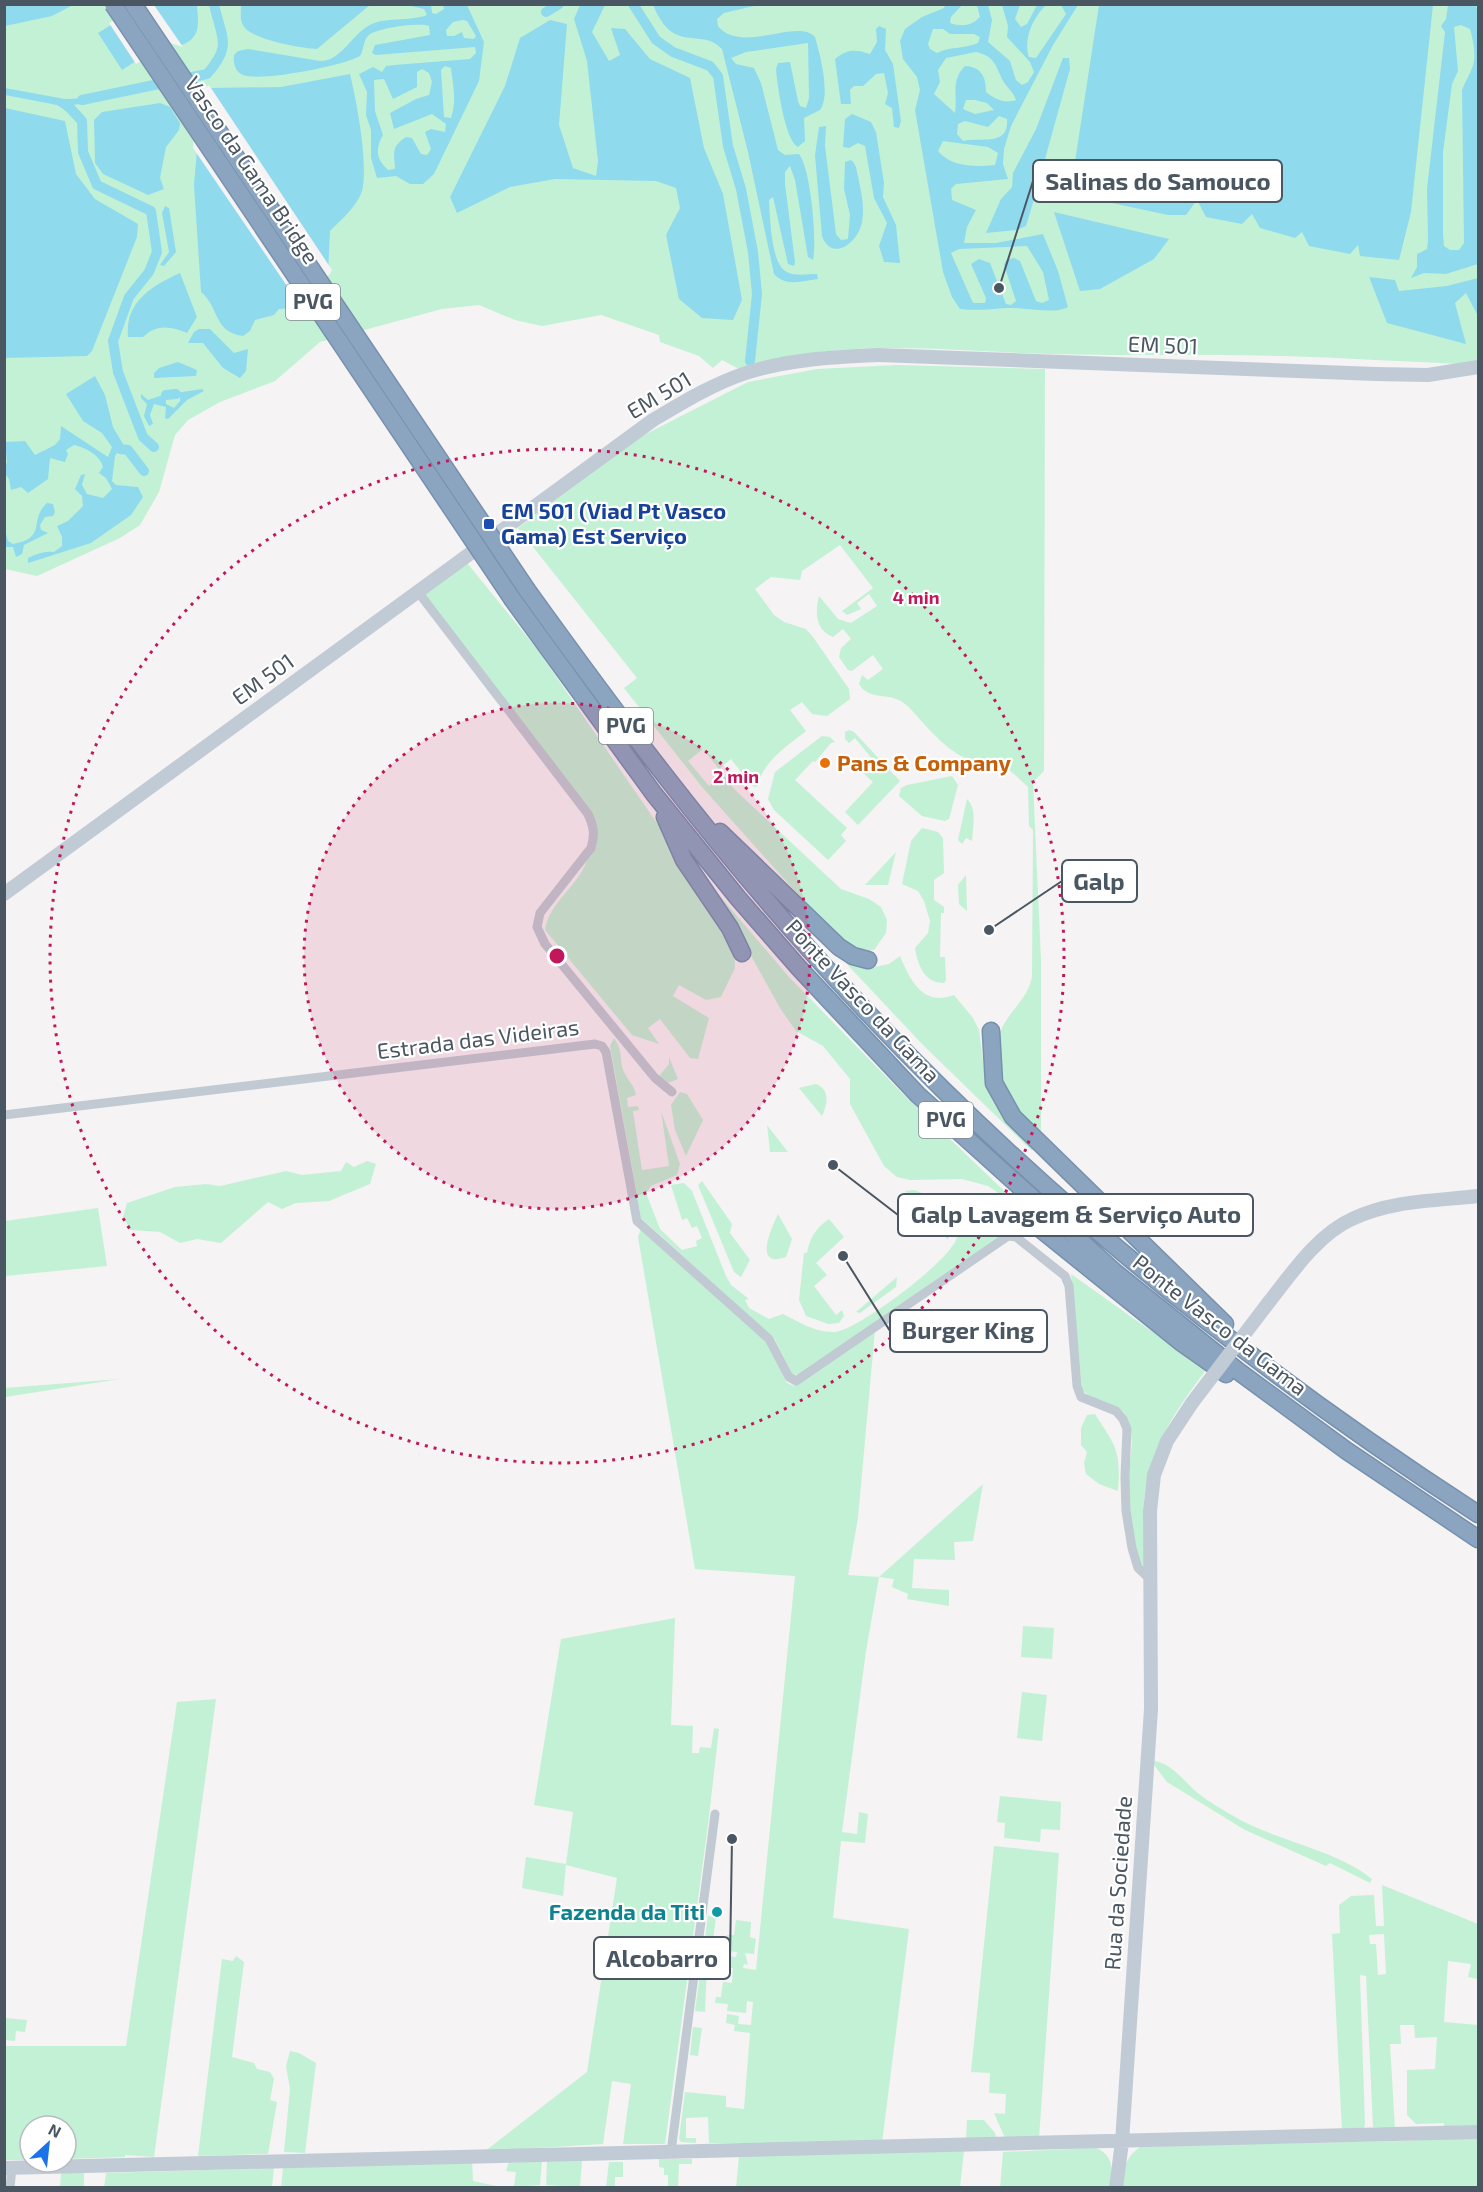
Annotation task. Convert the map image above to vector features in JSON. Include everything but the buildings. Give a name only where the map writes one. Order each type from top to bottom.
[{"type":"highway","name":"Vasco da Gama Bridge","points":[[113,4],[513,600]]},
{"type":"highway","name":"Vasco da Gama Bridge","points":[[133,4],[528,590]]},
{"type":"highway","name":"Ponte Vasco da Gama","points":[[528,590],[679,795],[736,866],[839,983],[987,1132],[1140,1268],[1296,1389],[1479,1514]]},
{"type":"highway","name":"Ponte Vasco da Gama","points":[[513,600],[654,794],[799,968],[918,1095],[1116,1273],[1238,1371],[1347,1451],[1479,1539]]},
{"type":"highway","points":[[654,794],[684,860],[730,928],[742,953]]},
{"type":"highway","points":[[679,795],[754,862],[839,947],[856,957],[868,960]]},
{"type":"highway","points":[[991,1031],[994,1083],[1013,1117],[1205,1305],[1296,1389]]},
{"type":"highway","points":[[1017,1210],[1182,1343],[1269,1404],[1347,1451]]},
{"type":"main road","name":"EM 501","points":[[4,894],[653,420],[694,396],[741,375],[823,357],[879,356],[1428,375],[1479,367]]},
{"type":"main road","name":"Rua da Sociedade","points":[[1116,2187],[1122,2142],[1150,1721],[1152,1581],[1149,1522],[1154,1475],[1167,1441],[1192,1403],[1293,1270],[1323,1239],[1352,1219],[1392,1206],[1479,1196]]},
{"type":"main road","points":[[8,2167],[1479,2132]]},
{"type":"street","points":[[418,592],[588,814],[593,825],[594,838],[591,848],[540,913],[537,927],[545,944],[655,1078],[672,1092]]},
{"type":"street","name":"Estrada das Videiras","points":[[4,1114],[595,1044],[602,1046],[606,1052],[637,1221],[769,1339],[789,1377],[796,1381],[1008,1236],[1016,1237],[1060,1270],[1069,1286],[1077,1386],[1081,1397],[1087,1402],[1116,1411],[1123,1419],[1127,1429],[1125,1477],[1128,1520],[1138,1568],[1152,1581]]},
{"type":"street","points":[[671,2152],[715,1814]]},
{"type":"street","points":[[8,2167],[10,2187]]},
{"type":"green space","points":[[5,5],[1478,5],[1478,365],[1283,356],[1052,354],[895,348],[817,352],[778,359],[741,370],[722,360],[713,368],[699,356],[660,342],[659,335],[601,315],[542,326],[515,320],[479,305],[442,309],[320,342],[275,381],[220,402],[188,420],[175,435],[159,492],[140,525],[120,538],[37,576],[5,569]]},
{"type":"green space","points":[[897,365],[1045,369],[1044,771],[1033,782],[1041,960],[1041,1137],[1012,1101],[1003,1081],[999,1056],[1002,1028],[1024,996],[1032,977],[1033,830],[1029,826],[1028,787],[1004,765],[979,763],[950,749],[901,701],[863,689],[859,684],[862,675],[868,680],[883,669],[873,655],[852,671],[848,670],[839,657],[841,648],[851,639],[843,629],[833,637],[823,630],[817,614],[819,596],[838,619],[851,623],[877,606],[869,594],[857,603],[861,609],[847,615],[842,611],[873,588],[840,545],[802,571],[800,580],[771,577],[755,589],[774,615],[784,622],[806,629],[813,637],[849,689],[850,699],[827,716],[812,714],[802,702],[790,710],[806,731],[770,762],[757,787],[752,786],[731,759],[719,769],[703,749],[688,761],[709,786],[724,775],[734,789],[841,889],[869,899],[881,907],[887,920],[886,933],[874,950],[855,946],[828,928],[702,787],[624,688],[637,678],[518,528],[640,437],[748,382],[817,369]]},
{"type":"green space","points":[[463,558],[537,649],[661,829],[734,945],[735,968],[721,997],[706,1000],[679,985],[673,996],[709,1018],[698,1059],[690,1058],[660,1019],[648,1028],[659,1044],[632,1035],[545,930],[551,913],[585,866],[593,825],[418,592]]},
{"type":"green space","points":[[849,730],[854,732],[900,781],[858,825],[845,812],[873,782],[862,772],[873,760],[855,738],[849,743],[845,739],[845,732]]},
{"type":"green space","points":[[822,736],[830,737],[835,742],[831,743],[795,780],[847,828],[841,835],[846,841],[828,860],[774,810],[768,799],[775,772]]},
{"type":"green space","points":[[952,776],[958,785],[949,819],[945,821],[922,816],[899,796],[901,788],[907,785]]},
{"type":"green space","points":[[967,799],[973,813],[972,841],[966,838],[962,844],[958,840]]},
{"type":"green space","points":[[922,828],[938,832],[943,838],[944,873],[934,880],[934,900],[944,907],[944,913],[941,913],[940,957],[945,957],[946,980],[944,983],[931,980],[920,967],[915,948],[928,933],[930,921],[924,901],[918,891],[902,884],[911,841]]},
{"type":"green space","points":[[896,852],[888,885],[865,885],[866,884]]},
{"type":"green space","points":[[966,875],[967,911],[959,904],[958,885]]},
{"type":"green space","points":[[714,889],[789,977],[902,1093],[1025,1211],[988,1186],[962,1179],[910,1180],[897,1177],[884,1166],[850,1104],[850,1079],[823,1046],[796,1031],[780,1008]]},
{"type":"green space","points":[[827,943],[870,968],[889,964],[900,956],[908,974],[919,989],[934,997],[943,998],[954,995],[973,1018],[979,1030],[986,1084],[994,1098],[1035,1150],[1031,1150],[923,1045]]},
{"type":"green space","points":[[614,1038],[619,1049],[623,1070],[636,1095],[627,1098],[628,1107],[638,1106],[639,1110],[633,1111],[642,1170],[669,1166],[661,1111],[680,1164],[677,1175],[651,1186],[646,1193],[660,1229],[682,1250],[697,1246],[696,1241],[702,1238],[697,1226],[692,1228],[687,1218],[682,1220],[671,1185],[684,1183],[692,1191],[731,1285],[749,1299],[745,1300],[749,1308],[769,1319],[783,1314],[814,1329],[835,1332],[863,1319],[903,1292],[939,1261],[952,1247],[957,1237],[955,1218],[936,1193],[970,1195],[988,1201],[1017,1219],[1012,1229],[799,1374],[793,1375],[774,1338],[641,1218],[610,1046]]},
{"type":"green space","points":[[669,1057],[678,1079],[668,1083],[659,1076],[669,1064]]},
{"type":"green space","points":[[816,1084],[826,1094],[822,1116],[799,1088]]},
{"type":"green space","points":[[680,1092],[687,1094],[703,1120],[686,1156],[675,1130],[671,1105]]},
{"type":"green space","points":[[767,1125],[788,1152],[770,1152]]},
{"type":"green space","points":[[367,1161],[376,1164],[370,1184],[329,1201],[296,1203],[282,1209],[268,1202],[221,1243],[197,1239],[180,1243],[160,1232],[131,1230],[123,1217],[127,1203],[175,1187],[206,1184],[220,1186],[286,1171],[302,1175],[341,1171],[346,1162],[354,1167]]},
{"type":"green space","points":[[702,1181],[732,1224],[730,1233],[750,1260],[741,1277],[734,1272],[698,1185]]},
{"type":"green space","points":[[914,1190],[928,1197],[940,1209],[948,1224],[948,1240],[905,1191]]},
{"type":"green space","points":[[98,1208],[107,1266],[5,1276],[5,1221]]},
{"type":"green space","points":[[778,1214],[792,1239],[786,1257],[776,1259],[770,1257],[767,1245]]},
{"type":"green space","points":[[829,1219],[844,1237],[816,1263],[827,1275],[814,1286],[836,1315],[842,1310],[844,1316],[839,1323],[828,1324],[806,1316],[799,1300],[804,1253],[807,1253],[814,1233]]},
{"type":"green space","points":[[641,1228],[767,1341],[787,1383],[794,1386],[875,1330],[858,1518],[848,1575],[879,1577],[866,1651],[842,1832],[857,1834],[859,1812],[868,1814],[865,1843],[841,1841],[833,1918],[909,1929],[882,2143],[709,2143],[708,2117],[686,2118],[686,2138],[696,2138],[696,2143],[681,2142],[679,2139],[685,2092],[726,2096],[726,2107],[744,2109],[750,2033],[734,2031],[735,2025],[726,2023],[727,2014],[739,2016],[738,2024],[751,2025],[753,2002],[747,2001],[746,2013],[727,2011],[728,2004],[715,2003],[716,1997],[721,1997],[723,1982],[732,1983],[733,1968],[707,1965],[705,2012],[695,2011],[708,1916],[716,1917],[712,1949],[720,1950],[720,1955],[736,1957],[737,1952],[725,1951],[727,1935],[734,1935],[736,1920],[751,1922],[750,1937],[756,1939],[754,1954],[745,1953],[748,1965],[744,1964],[743,1968],[756,1970],[795,1576],[695,1569],[638,1237]]},
{"type":"green space","points":[[1071,1274],[1206,1370],[1175,1414],[1152,1463],[1143,1508],[1145,1569],[1141,1568],[1129,1507],[1128,1486],[1132,1442],[1130,1425],[1127,1417],[1118,1408],[1086,1394],[1082,1389]]},
{"type":"green space","points":[[897,1277],[896,1287],[860,1313],[856,1312]]},
{"type":"green space","points":[[120,1379],[5,1397],[5,1388]]},
{"type":"green space","points":[[1095,1414],[1116,1450],[1119,1466],[1118,1491],[1099,1484],[1086,1474],[1084,1463],[1087,1452],[1081,1445],[1081,1428],[1087,1415]]},
{"type":"green space","points":[[983,1484],[973,1541],[954,1542],[955,1560],[914,1559],[912,1588],[949,1590],[949,1606],[907,1599],[908,1594],[892,1587],[894,1579],[879,1577]]},
{"type":"green space","points":[[675,1618],[671,1725],[693,1726],[692,1753],[699,1753],[700,1747],[711,1748],[714,1728],[719,1729],[665,2144],[623,2144],[631,2084],[612,2081],[603,2144],[485,2151],[587,2072],[617,1878],[566,1865],[563,1896],[522,1888],[526,1857],[566,1864],[573,1812],[534,1805],[561,1639]]},
{"type":"green space","points":[[1023,1626],[1054,1628],[1052,1659],[1021,1657]]},
{"type":"green space","points":[[1022,1692],[1047,1695],[1042,1741],[1017,1738]]},
{"type":"green space","points":[[216,1699],[154,2157],[125,2155],[125,2157],[78,2159],[78,2114],[18,2114],[18,2160],[5,2160],[5,2046],[126,2046],[177,1702]]},
{"type":"green space","points":[[1151,1761],[1171,1768],[1199,1794],[1230,1814],[1265,1831],[1341,1860],[1372,1879],[1370,1883],[1330,1863],[1326,1866],[1245,1830],[1167,1782]]},
{"type":"green space","points":[[1000,1796],[1061,1802],[1060,1830],[1041,1829],[1040,1842],[1004,1838],[1005,1823],[997,1822]]},
{"type":"green space","points":[[994,1846],[1059,1853],[1039,2138],[1005,2138],[994,2113],[1005,2114],[1006,2094],[989,2093],[990,2073],[971,2072]]},
{"type":"green space","points":[[1382,1885],[1478,1924],[1478,1979],[1468,1977],[1471,1964],[1448,1961],[1444,2022],[1478,2025],[1478,2127],[1444,2129],[1444,2123],[1416,2124],[1407,2115],[1407,2070],[1435,2069],[1437,2037],[1415,2038],[1414,2025],[1400,2025],[1401,2044],[1390,2044],[1395,2129],[1373,2127],[1366,1976],[1360,1975],[1365,2125],[1363,2129],[1342,2131],[1332,1934],[1340,1933],[1339,1905],[1351,1896],[1374,1895],[1376,1926],[1384,1926]],"holes":[[[1384,1934],[1386,1974],[1378,1975],[1376,1944],[1370,1944],[1369,1935]]]},
{"type":"green space","points":[[236,1956],[244,1962],[232,2057],[254,2063],[257,2069],[270,2072],[274,2079],[270,2100],[277,2102],[268,2154],[198,2156],[222,1959],[233,1961]]},
{"type":"green space","points":[[5,2018],[27,2020],[25,2032],[16,2031],[15,2041],[5,2040]]},
{"type":"green space","points":[[693,2027],[702,2028],[698,2056],[690,2055]]},
{"type":"green space","points":[[290,2051],[299,2053],[316,2063],[305,2153],[284,2152],[290,2089],[286,2066]]},
{"type":"green space","points":[[967,2120],[984,2120],[995,2133],[996,2138],[966,2139]]},
{"type":"green space","points":[[1478,2137],[1478,2187],[1121,2188],[1124,2169],[1129,2159],[1142,2146],[1404,2141]]},
{"type":"green space","points":[[1096,2148],[1106,2155],[1111,2164],[1110,2187],[1000,2188],[1003,2152]]},
{"type":"green space","points":[[964,2151],[960,2187],[736,2188],[739,2156]]},
{"type":"green space","points":[[659,2159],[692,2159],[692,2164],[679,2164],[678,2187],[668,2187],[668,2175],[664,2175],[664,2168],[659,2167]]},
{"type":"green space","points":[[472,2160],[473,2181],[501,2187],[281,2188],[283,2168]]},
{"type":"green space","points":[[582,2160],[580,2187],[546,2185],[547,2161]]},
{"type":"green space","points":[[542,2161],[540,2185],[514,2187],[516,2172],[506,2171],[509,2162]]},
{"type":"green space","points":[[609,2162],[623,2162],[623,2177],[615,2177],[615,2187],[606,2187]]},
{"type":"green space","points":[[274,2168],[272,2187],[104,2188],[106,2173]]},
{"type":"green space","points":[[84,2173],[84,2187],[60,2188],[61,2174]]},
{"type":"water","points":[[5,4],[73,5],[52,16],[5,26]]},
{"type":"water","points":[[241,4],[370,5],[317,49],[279,43],[251,32],[242,22]]},
{"type":"water","points":[[143,5],[197,5],[196,34],[182,45],[169,40],[122,70],[98,33]]},
{"type":"water","points":[[407,5],[431,5],[432,13],[436,14],[444,9],[443,5],[467,5],[484,42],[479,81],[434,174],[423,184],[410,184],[396,176],[377,178],[371,158],[371,130],[366,115],[367,92],[359,74],[373,67],[382,72],[386,66],[470,59],[476,53],[475,47],[376,55],[372,53],[375,45],[430,35],[429,26],[408,25],[373,32],[366,40],[360,56],[337,64],[283,75],[252,77],[243,75],[235,67],[234,55],[238,51],[248,49],[320,61],[327,60],[340,53],[368,26],[382,21],[427,15],[424,9]],"holes":[[[467,21],[476,36],[474,39],[464,38],[462,32],[454,36],[447,36],[446,30],[453,22]],[[445,66],[451,68],[454,99],[451,118],[444,117],[441,70]],[[422,69],[429,73],[432,82],[429,95],[416,99],[390,113],[394,129],[432,114],[446,124],[445,132],[431,129],[425,132],[431,149],[427,155],[421,154],[412,138],[406,137],[394,150],[395,169],[388,170],[378,154],[383,135],[375,111],[374,80],[384,79],[393,99],[417,87],[417,72]]]},
{"type":"water","points":[[580,5],[605,5],[592,32],[609,61],[620,55],[611,28],[625,29],[650,59],[690,78],[704,148],[723,194],[742,300],[733,320],[702,318],[679,299],[666,235],[680,208],[676,188],[656,181],[555,179],[510,187],[457,213],[450,197],[505,86],[520,38],[550,20],[567,24],[559,125],[573,168],[596,176],[598,161],[587,61],[574,19]]},
{"type":"water","points":[[653,5],[758,5],[724,13],[717,19],[718,26],[728,34],[740,37],[796,31],[807,32],[815,37],[824,74],[825,95],[820,110],[804,118],[805,141],[798,147],[793,143],[786,124],[776,69],[778,63],[790,62],[798,101],[800,106],[806,108],[809,98],[808,43],[746,52],[731,58],[736,64],[754,68],[761,83],[778,150],[785,155],[799,154],[807,174],[813,223],[813,260],[808,257],[795,180],[790,166],[785,172],[785,184],[794,266],[788,264],[773,197],[769,200],[776,257],[787,272],[799,275],[817,274],[818,279],[789,282],[774,274],[748,152],[722,49],[714,43],[687,38],[670,30],[661,21]]},
{"type":"water","points":[[945,5],[962,5],[951,17],[950,23],[962,25],[970,24],[980,17],[977,5],[988,5],[992,20],[988,42],[1010,61],[1016,80],[1022,85],[1028,82],[1034,72],[1030,62],[1007,37],[1008,26],[1002,5],[1020,5],[1015,19],[1021,27],[1027,24],[1037,5],[1046,5],[1033,22],[1028,36],[1029,57],[1036,58],[1066,14],[1061,5],[1078,5],[1053,45],[1011,126],[1004,149],[1003,164],[1008,179],[956,184],[951,189],[952,200],[976,210],[967,227],[964,243],[996,243],[1043,234],[1058,271],[1068,307],[1055,310],[1014,308],[966,310],[960,309],[952,297],[943,272],[915,110],[920,90],[917,77],[903,59],[900,41],[905,29],[922,17],[944,8]],"holes":[[[933,29],[943,29],[950,34],[974,34],[980,37],[978,43],[973,45],[937,53],[930,49],[928,44]],[[976,52],[982,54],[993,61],[1016,100],[1004,101],[989,95],[986,92],[982,73],[975,68],[965,66],[956,83],[955,113],[934,94],[940,82],[938,70],[946,58]],[[966,100],[975,100],[987,103],[994,110],[975,114],[963,109]],[[999,116],[1007,119],[1004,134],[993,139],[963,141],[957,134],[958,124],[965,121],[988,127]],[[943,141],[988,147],[998,153],[995,165],[987,166],[964,165],[943,156],[938,151]],[[1027,246],[1043,272],[1049,300],[1042,303],[1036,301],[1020,261],[1014,258],[1006,260],[1004,265],[1016,301],[1011,305],[1006,304],[990,263],[979,259],[971,264],[986,298],[985,303],[973,303],[951,253],[959,249]]]},
{"type":"water","points":[[1099,5],[1433,5],[1411,212],[1399,260],[1360,256],[1358,245],[1350,254],[1309,246],[1302,232],[1295,238],[1260,228],[1252,214],[1242,224],[1206,217],[1197,200],[1186,215],[1168,215],[1070,194]]},
{"type":"water","points":[[1448,5],[1476,5],[1478,14],[1478,264],[1446,274],[1424,273],[1411,278],[1417,267],[1417,254],[1427,249],[1427,189],[1445,32],[1441,26],[1446,19]],"holes":[[[1461,25],[1470,29],[1474,59],[1462,90],[1464,243],[1459,250],[1450,250],[1444,246],[1443,234],[1443,152],[1452,84],[1458,71],[1454,27]]]},
{"type":"water","points":[[879,26],[886,29],[885,50],[893,64],[901,121],[899,128],[894,127],[892,108],[885,104],[888,93],[884,73],[876,74],[863,86],[854,86],[850,90],[851,104],[841,104],[835,59],[851,51],[870,54],[877,42],[876,29]]},
{"type":"water","points":[[1063,58],[1069,58],[1070,69],[1040,177],[1057,189],[1053,195],[1035,196],[1026,226],[1017,230],[986,233],[1001,199],[1012,187],[1013,173],[1036,129]]},
{"type":"water","points":[[350,74],[362,145],[363,186],[355,205],[330,231],[328,273],[316,293],[298,308],[279,309],[274,315],[255,320],[250,331],[243,336],[233,334],[222,325],[207,298],[201,292],[194,185],[202,92],[211,88],[281,87]]},
{"type":"water","points":[[5,88],[65,99],[96,98],[89,103],[72,105],[79,116],[78,119],[57,105],[5,95]]},
{"type":"water","points":[[160,103],[170,107],[180,123],[179,130],[166,147],[160,178],[164,189],[148,195],[103,174],[95,163],[94,120],[102,112]]},
{"type":"water","points":[[5,108],[65,121],[76,174],[95,199],[138,224],[137,237],[92,351],[87,356],[5,358]]},
{"type":"water","points":[[852,114],[871,122],[876,132],[884,183],[883,197],[896,225],[900,263],[884,262],[879,246],[887,223],[874,198],[865,146],[858,143],[849,148],[843,147],[845,119]]},
{"type":"water","points":[[826,126],[825,146],[836,234],[841,240],[848,239],[850,215],[844,189],[845,162],[851,160],[855,165],[863,205],[860,230],[850,243],[838,249],[826,244],[822,236],[815,155],[819,127]]},
{"type":"water","points":[[165,206],[169,208],[176,252],[164,266],[160,265],[169,252],[162,213]]},
{"type":"water","points":[[1054,212],[1169,239],[1154,259],[1100,289],[1080,291]]},
{"type":"water","points":[[180,273],[197,317],[187,333],[175,329],[158,328],[143,337],[128,337],[131,314],[142,296],[150,289]]},
{"type":"water","points":[[1369,277],[1395,280],[1399,291],[1447,286],[1478,278],[1478,316],[1466,293],[1455,303],[1466,344],[1387,323]]},
{"type":"water","points":[[199,329],[210,329],[234,353],[248,349],[246,371],[240,378],[223,368],[203,343],[188,343],[194,332]]},
{"type":"water","points":[[178,362],[197,370],[196,376],[154,378],[154,373],[159,368]]},
{"type":"water","points":[[95,376],[105,395],[113,427],[123,444],[115,456],[112,481],[116,485],[138,487],[143,497],[131,515],[91,543],[28,563],[28,558],[41,553],[54,552],[62,546],[62,537],[57,526],[68,521],[83,506],[82,496],[75,489],[81,475],[85,474],[82,485],[87,494],[103,498],[112,489],[106,478],[99,473],[103,467],[99,459],[88,450],[74,445],[66,450],[68,454],[65,462],[50,458],[48,479],[28,493],[21,487],[11,490],[9,479],[5,474],[7,463],[5,442],[25,441],[35,455],[55,445],[60,439],[61,426],[108,457],[112,447],[102,433],[83,421],[66,394]]},
{"type":"water","points":[[202,389],[204,391],[187,400],[168,419],[165,418],[166,407],[154,404],[150,415],[153,424],[149,426],[144,416],[147,404],[141,398],[141,394],[148,400],[166,394],[166,404],[174,408],[180,401],[180,396],[176,393]]},
{"type":"water","points":[[47,503],[53,504],[55,512],[53,516],[45,517],[40,525],[41,530],[48,533],[24,545],[22,554],[16,557],[13,547],[5,547],[5,530],[8,541],[13,544],[24,541],[34,533],[42,509]]},
{"type":"pier","points":[[139,4],[154,5],[183,47],[170,43],[136,64],[109,23]]},
{"type":"pier","points":[[209,85],[332,270],[318,294],[302,308],[193,148],[199,91]]},
{"type":"waterway","points":[[82,100],[207,74],[220,56],[223,41],[214,4]]},
{"type":"waterway","points":[[546,12],[559,4]]},
{"type":"waterway","points":[[633,4],[656,40],[673,52],[710,66],[718,76],[728,146],[741,189],[753,252],[757,294],[750,361]]},
{"type":"waterway","points":[[69,107],[82,121],[83,152],[97,185],[151,211],[157,252],[149,272],[129,297],[113,341],[118,372],[143,437],[154,447]]},
{"type":"waterway","points":[[166,395],[176,394]]},
{"type":"waterway","points":[[120,449],[128,450],[144,471]]},
{"type":"place","name":"Salinas do Samouco","points":[[999,288]]},
{"type":"place","name":"EM 501 (Viad Pt Vasco Gama) Est Serviço","points":[[489,524]]},
{"type":"place","name":"Pans & Company","points":[[825,763]]},
{"type":"place","name":"Galp","points":[[989,930]]},
{"type":"place","name":"Galp Lavagem & Serviço Auto","points":[[833,1165]]},
{"type":"place","name":"Burger King","points":[[843,1256]]},
{"type":"place","name":"Alcobarro","points":[[732,1839]]},
{"type":"place","name":"Fazenda da Titi","points":[[717,1912]]}]
